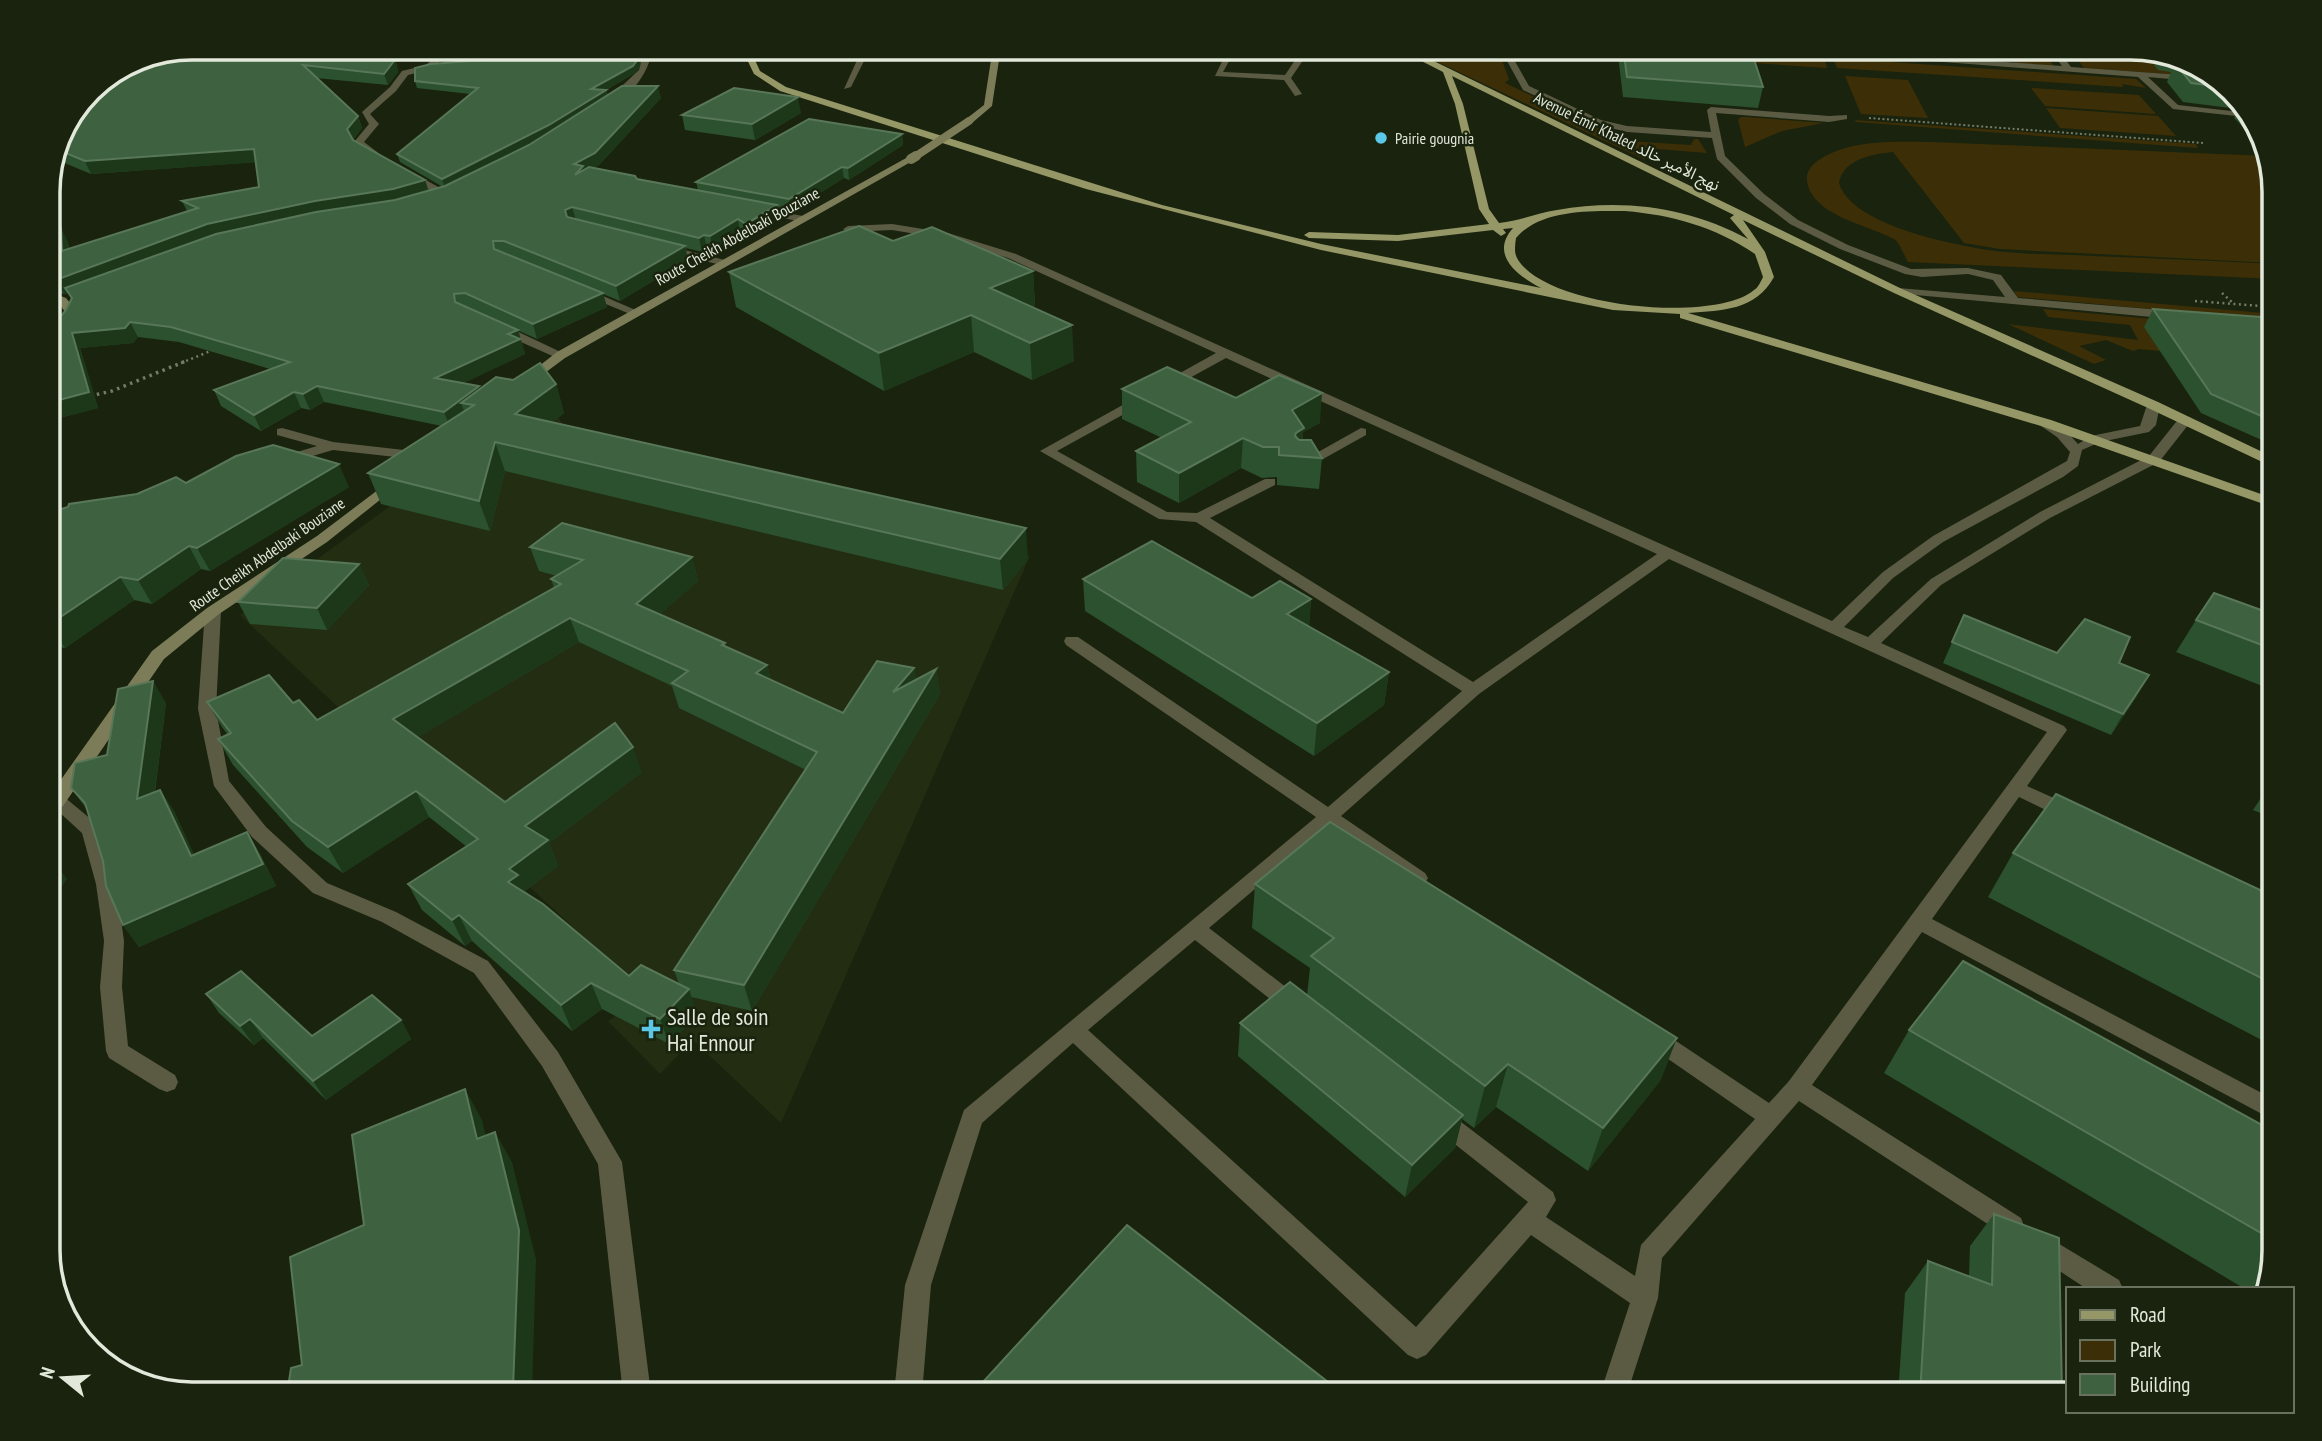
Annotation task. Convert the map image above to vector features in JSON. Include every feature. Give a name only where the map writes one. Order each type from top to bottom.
[{"type":"main road","points":[[752,60],[757,72],[768,82],[783,89],[1090,187],[1239,227],[1364,256],[1620,308],[1668,312],[1704,310],[1735,304],[1756,294],[1768,281],[1769,267],[1750,229],[1702,195]]},
{"type":"main road","name":"Avenue Émir Khaled نهج الأمير خالد","points":[[1423,60],[1818,252]]},
{"type":"main road","points":[[1446,72],[1459,104],[1484,209],[1507,244],[1511,259],[1525,274],[1550,288],[1583,300]]},
{"type":"main road","points":[[1239,227],[1325,237],[1434,236],[1526,223],[1552,213],[1587,208],[1627,208],[1668,213],[1706,223],[1760,252]]},
{"type":"main road","points":[[1434,236],[1463,226],[1484,209]]},
{"type":"main road","name":"Avenue Émir Khaled نهج الأمير خالد","points":[[1668,213],[1750,229],[1818,252]]},
{"type":"main road","points":[[1507,244],[1513,232],[1526,223]]},
{"type":"main road","points":[[1818,252],[1898,291],[2153,405],[2262,458]]},
{"type":"main road","points":[[1668,312],[1785,344],[2046,423],[2262,499]]},
{"type":"street","points":[[236,60],[261,63]]},
{"type":"street","points":[[387,161],[362,148],[359,142],[374,124],[365,114],[387,95],[405,74],[431,65],[436,60]]},
{"type":"street","points":[[606,105],[638,79],[646,68],[647,60]]},
{"type":"street","points":[[847,87],[860,60]]},
{"type":"street","name":"Route Cheikh Abdelbaki Bouziane","points":[[519,386],[561,355],[634,312],[911,159],[969,121],[989,106],[995,60]]},
{"type":"street","points":[[1226,60],[1218,74],[1287,78]]},
{"type":"street","points":[[1287,78],[1299,60]]},
{"type":"street","points":[[1510,60],[1526,88],[1598,122],[1627,129],[1715,135]]},
{"type":"street","points":[[1940,60],[2198,79]]},
{"type":"street","points":[[2062,60],[2069,70]]},
{"type":"street","points":[[2141,75],[2176,107],[2238,115]]},
{"type":"street","points":[[1287,78],[1298,94]]},
{"type":"street","points":[[1844,117],[1829,119],[1711,110],[1720,157],[1760,196],[1794,222],[1844,247],[1909,272],[1922,274],[1968,271],[1997,277],[2014,301]]},
{"type":"street","points":[[398,168],[445,195]]},
{"type":"street","points":[[433,199],[456,191]]},
{"type":"street","points":[[750,209],[803,219]]},
{"type":"street","points":[[848,229],[892,227],[914,230],[948,236],[1012,256],[2058,730],[1797,1088],[1650,1254],[1645,1298],[1617,1382]]},
{"type":"street","points":[[650,244],[725,263]]},
{"type":"street","points":[[575,288],[634,312]]},
{"type":"street","points":[[1898,291],[2192,317]]},
{"type":"street","points":[[60,332],[71,312],[62,300],[74,295]]},
{"type":"street","points":[[489,323],[561,355]]},
{"type":"street","points":[[1225,353],[1047,451],[1164,516],[1199,518],[1473,690]]},
{"type":"street","points":[[1833,629],[1888,575],[1928,546],[2066,470],[2083,445],[2096,439],[2144,429],[2149,425],[2153,405]]},
{"type":"street","points":[[1869,645],[1937,582],[2045,514],[2154,459],[2185,421]]},
{"type":"street","points":[[2046,423],[2062,434],[2077,452]]},
{"type":"street","points":[[282,432],[332,446]]},
{"type":"street","points":[[1302,465],[1361,432]]},
{"type":"street","points":[[266,466],[332,446]]},
{"type":"street","name":"Route Cheikh Abdelbaki Bouziane","points":[[60,793],[158,655],[213,611],[322,539],[431,453],[332,446]]},
{"type":"street","points":[[1199,518],[1270,482]]},
{"type":"street","points":[[909,1382],[918,1285],[972,1117],[1328,817],[1473,690],[1668,553]]},
{"type":"street","points":[[213,611],[207,709],[220,782],[259,832],[320,888],[389,917],[481,967],[550,1059],[610,1162],[635,1382]]},
{"type":"street","points":[[1072,641],[1431,886]]},
{"type":"street","points":[[2016,788],[2090,823]]},
{"type":"street","points":[[60,809],[92,830],[106,884],[114,942],[111,987],[117,1051],[167,1082]]},
{"type":"street","points":[[1919,921],[2262,1104]]},
{"type":"street","points":[[1195,928],[1315,1021]]},
{"type":"street","points":[[1635,1025],[1771,1117]]},
{"type":"street","points":[[1073,1030],[1417,1346],[1544,1200],[1424,1107]]},
{"type":"street","points":[[1797,1088],[2107,1287]]},
{"type":"street","points":[[1529,1220],[1645,1298]]},
{"type":"path","points":[[1844,117],[2203,143]]},
{"type":"path","points":[[2222,293],[2234,304]]},
{"type":"path","points":[[78,398],[112,391],[220,347]]},
{"type":"shaded area","points":[[546,393],[571,441],[1030,556],[781,1123],[693,1040],[660,1074],[608,1021],[645,995],[240,615]]},
{"type":"green space","points":[[1433,60],[1502,60],[1509,79],[1505,83],[1626,141],[1691,145],[1694,139],[1698,139],[1707,153],[1645,148],[1645,160]]},
{"type":"green space","points":[[1711,60],[1825,60],[1827,68]]},
{"type":"green space","points":[[1834,60],[1862,60],[2136,79],[2146,88],[2122,84],[2123,87],[1837,68]]},
{"type":"green space","points":[[2012,60],[2049,60],[2054,66],[2015,63]]},
{"type":"green space","points":[[2078,60],[2148,61],[2175,68],[2182,75],[2084,68]]},
{"type":"green space","points":[[1845,76],[1908,80],[1928,118],[1861,114]]},
{"type":"green space","points":[[2031,88],[2139,95],[2156,114],[2045,106]]},
{"type":"green space","points":[[2046,108],[2158,116],[2176,136],[2060,128]]},
{"type":"green space","points":[[1741,117],[1824,123],[1782,131],[1745,147],[1738,120]]},
{"type":"green space","points":[[1855,120],[2196,144],[2198,148],[1856,122]]},
{"type":"green space","points":[[1871,143],[2257,156],[2262,183],[2262,262],[2000,249],[1964,243],[1893,152],[1868,156],[1853,163],[1846,168],[1839,183],[1848,198],[1863,211],[1884,222],[1933,239],[2020,253],[2262,263],[2262,278],[1908,262],[1894,239],[1843,218],[1819,203],[1811,193],[1807,181],[1809,170],[1816,162],[1842,149]]},
{"type":"green space","points":[[2014,291],[2262,313],[2262,319],[2017,297]]},
{"type":"green space","points":[[2043,309],[2262,329],[2262,342],[2244,359],[2139,349],[2133,351],[2106,340],[2079,346],[2106,360],[2094,364],[2008,324],[2138,340],[2130,325],[2048,317]]},
{"type":"building","points":[[183,60],[394,60],[384,74],[303,65],[358,116],[347,129],[353,140],[425,180],[393,189],[315,201],[207,224],[60,279],[60,228],[62,251],[198,208],[182,201],[259,187],[254,149],[85,161],[66,153],[82,118],[105,92],[118,82],[149,67]]},
{"type":"building","points":[[483,60],[637,60],[633,66],[591,89],[606,90],[549,125],[442,179],[397,154],[478,88],[415,81],[415,68],[431,64]]},
{"type":"building","points":[[1625,60],[1754,60],[1763,87],[1627,77]]},
{"type":"building","points":[[2180,70],[2208,85],[2191,83]]},
{"type":"building","points":[[622,86],[658,86],[595,153],[574,164],[583,166],[575,175],[589,167],[635,176],[637,179],[777,205],[746,224],[738,219],[710,236],[699,238],[572,207],[565,210],[567,217],[685,246],[616,286],[504,241],[493,241],[494,249],[603,293],[533,324],[465,293],[454,294],[455,302],[518,330],[508,334],[520,339],[435,378],[479,386],[444,412],[317,386],[303,394],[294,392],[254,415],[214,390],[290,362],[171,327],[130,322],[125,328],[72,333],[89,392],[60,400],[60,317],[72,298],[65,288],[216,234],[316,212],[395,200],[445,186],[529,145]]},
{"type":"building","points":[[734,88],[798,97],[752,124],[682,115]]},
{"type":"building","points":[[809,119],[902,134],[848,168],[842,167],[789,199],[696,182]]},
{"type":"building","points":[[859,226],[893,241],[932,227],[1033,271],[990,288],[1072,325],[1030,343],[971,315],[879,353],[729,272]]},
{"type":"building","points":[[2153,309],[2262,317],[2262,416],[2211,394]]},
{"type":"building","points":[[540,363],[556,384],[515,414],[1026,528],[1000,559],[495,442],[479,501],[368,473],[474,405],[461,403],[496,377],[513,380]]},
{"type":"building","points":[[1167,367],[1236,398],[1279,375],[1322,393],[1292,410],[1304,428],[1295,436],[1299,440],[1311,440],[1322,458],[1279,455],[1279,447],[1263,447],[1243,438],[1179,473],[1136,451],[1191,422],[1122,389]]},
{"type":"building","points":[[273,445],[339,464],[197,548],[189,546],[138,580],[120,577],[60,617],[60,509],[69,504],[137,494],[176,477],[186,483],[236,456]]},
{"type":"building","points":[[562,523],[692,557],[636,604],[725,643],[722,645],[767,665],[756,673],[843,713],[877,661],[914,668],[893,692],[936,669],[744,985],[674,970],[817,752],[672,683],[688,671],[570,618],[393,719],[505,802],[615,723],[633,747],[525,826],[548,840],[509,869],[518,875],[508,882],[543,904],[629,976],[641,965],[689,989],[660,1019],[591,983],[561,1005],[459,915],[452,920],[408,884],[478,839],[416,791],[328,847],[292,821],[218,739],[231,733],[207,702],[269,675],[293,703],[299,700],[317,720],[561,584],[551,579],[583,560],[530,547]]},
{"type":"building","points":[[1152,541],[1252,598],[1280,581],[1311,599],[1287,614],[1389,672],[1317,723],[1083,579]]},
{"type":"building","points":[[283,558],[359,564],[317,608],[238,602]]},
{"type":"building","points":[[2214,593],[2262,610],[2262,645],[2196,620]]},
{"type":"building","points":[[1964,615],[2057,653],[2085,619],[2130,637],[2119,663],[2149,675],[2123,714],[1952,642]]},
{"type":"building","points":[[153,681],[137,799],[160,790],[191,856],[247,832],[263,864],[123,925],[106,886],[103,861],[85,803],[71,788],[75,763],[107,755],[118,689]]},
{"type":"building","points":[[2056,794],[2262,891],[2262,978],[2013,853]]},
{"type":"building","points":[[1330,822],[1677,1038],[1603,1128],[1508,1064],[1485,1086],[1311,956],[1334,938],[1255,884]]},
{"type":"building","points":[[1963,961],[2262,1125],[2262,1234],[1909,1030]]},
{"type":"building","points":[[241,971],[312,1036],[372,995],[401,1020],[313,1081],[250,1019],[240,1026],[206,994]]},
{"type":"building","points":[[1290,982],[1463,1115],[1412,1165],[1240,1023]]},
{"type":"building","points":[[465,1089],[477,1139],[495,1132],[519,1230],[513,1382],[289,1382],[291,1368],[302,1365],[290,1257],[364,1225],[352,1135]]},
{"type":"building","points":[[1994,1214],[2059,1238],[2062,1382],[1921,1382],[1928,1261],[1992,1285]]},
{"type":"building","points":[[1127,1225],[1328,1382],[983,1382]]},
{"type":"place","name":"Pairie gougnia","points":[[1381,138]]},
{"type":"place","name":"Salle de soin Hai Ennour","points":[[651,1029]]}]
